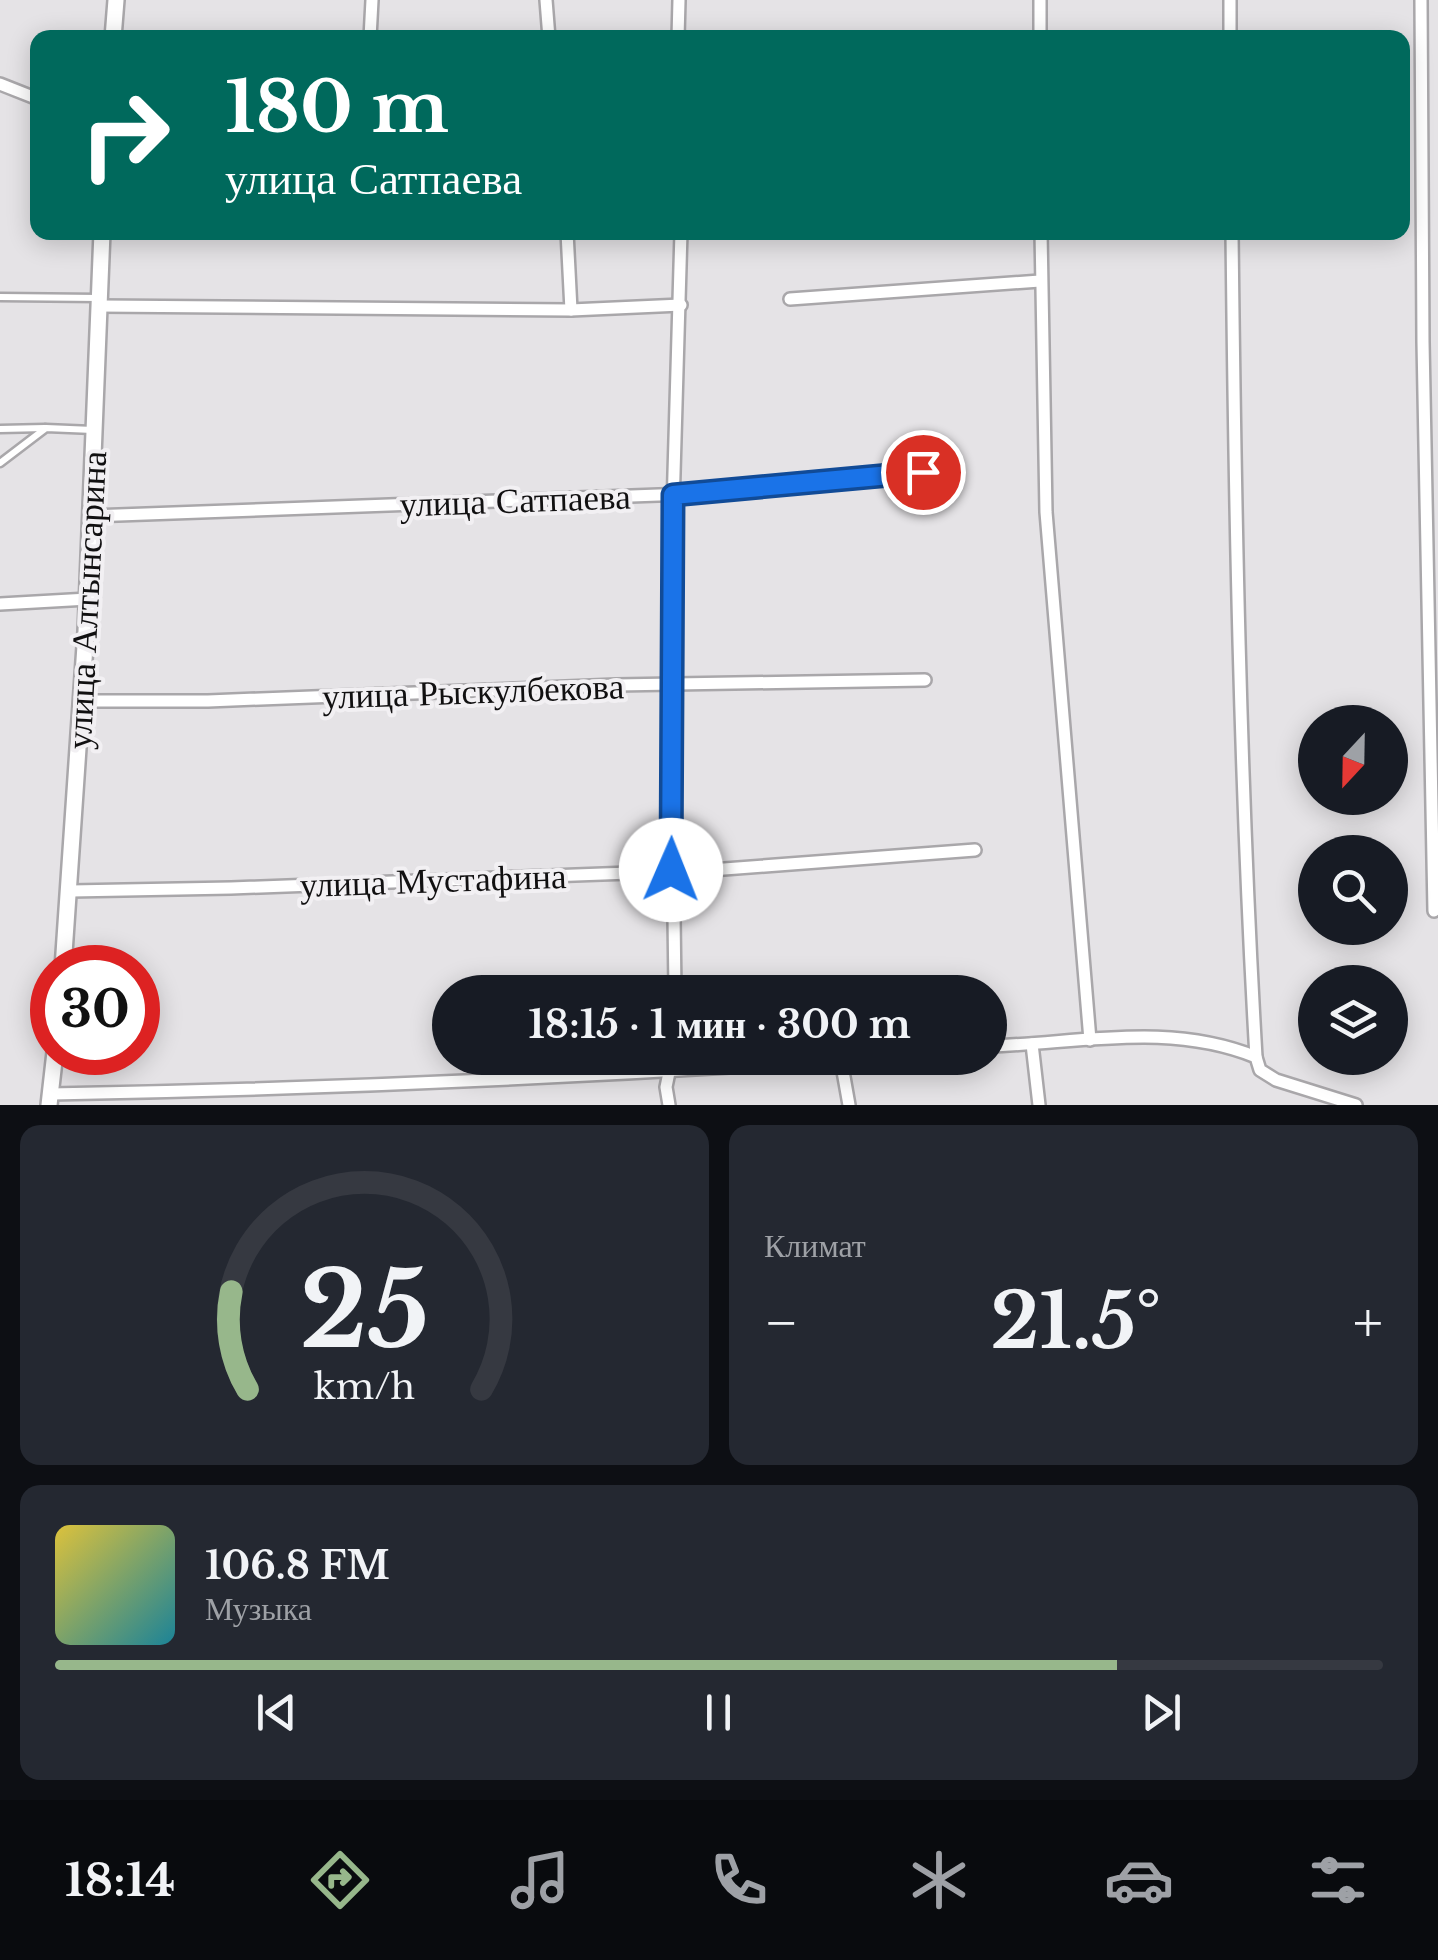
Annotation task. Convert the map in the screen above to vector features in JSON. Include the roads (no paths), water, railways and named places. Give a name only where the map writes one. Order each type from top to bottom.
[{"type":"street","points":[[114,30],[116,0]]},
{"type":"street","points":[[370,30],[372,0]]},
{"type":"street","points":[[546,0],[548,30]]},
{"type":"street","points":[[678,30],[679,0]]},
{"type":"street","points":[[1040,0],[1040,30]]},
{"type":"street","points":[[1230,0],[1230,30]]},
{"type":"street","points":[[1421,0],[1424,372],[1433,641],[1431,810],[1436,826],[1434,912]]},
{"type":"street","points":[[0,84],[30,96]]},
{"type":"street","points":[[1423,228],[1438,228]]},
{"type":"street","name":"улица Алтынсарина","points":[[66,945],[88,599],[102,240]]},
{"type":"street","points":[[568,240],[571,310]]},
{"type":"street","points":[[674,975],[671,870],[673,495],[680,240]]},
{"type":"street","points":[[1041,240],[1046,512],[1090,1040]]},
{"type":"street","points":[[1232,240],[1242,792],[1256,1057],[1260,1070],[1276,1080],[1356,1105]]},
{"type":"street","points":[[790,298],[1040,281]]},
{"type":"street","points":[[99,302],[571,310],[680,305]]},
{"type":"street","points":[[1424,372],[1438,372]]},
{"type":"street","name":"улица Сатпаева","points":[[91,516],[673,495],[938,472]]},
{"type":"street","points":[[0,604],[88,599]]},
{"type":"street","name":"улица Рыскулбекова","points":[[81,701],[208,702],[672,683],[926,680]]},
{"type":"street","name":"улица Мустафина","points":[[70,890],[194,890],[711,870],[975,850]]},
{"type":"street","points":[[1007,1045],[1168,1035],[1256,1057]]},
{"type":"street","points":[[1032,1044],[1039,1105]]},
{"type":"street","points":[[50,1099],[486,1075]]},
{"type":"street","points":[[669,1105],[670,1075]]},
{"type":"street","points":[[844,1075],[849,1105]]},
{"type":"lane","points":[[0,298],[99,302]]},
{"type":"lane","points":[[0,462],[46,428]]},
{"type":"lane","points":[[0,429],[94,430]]}]
